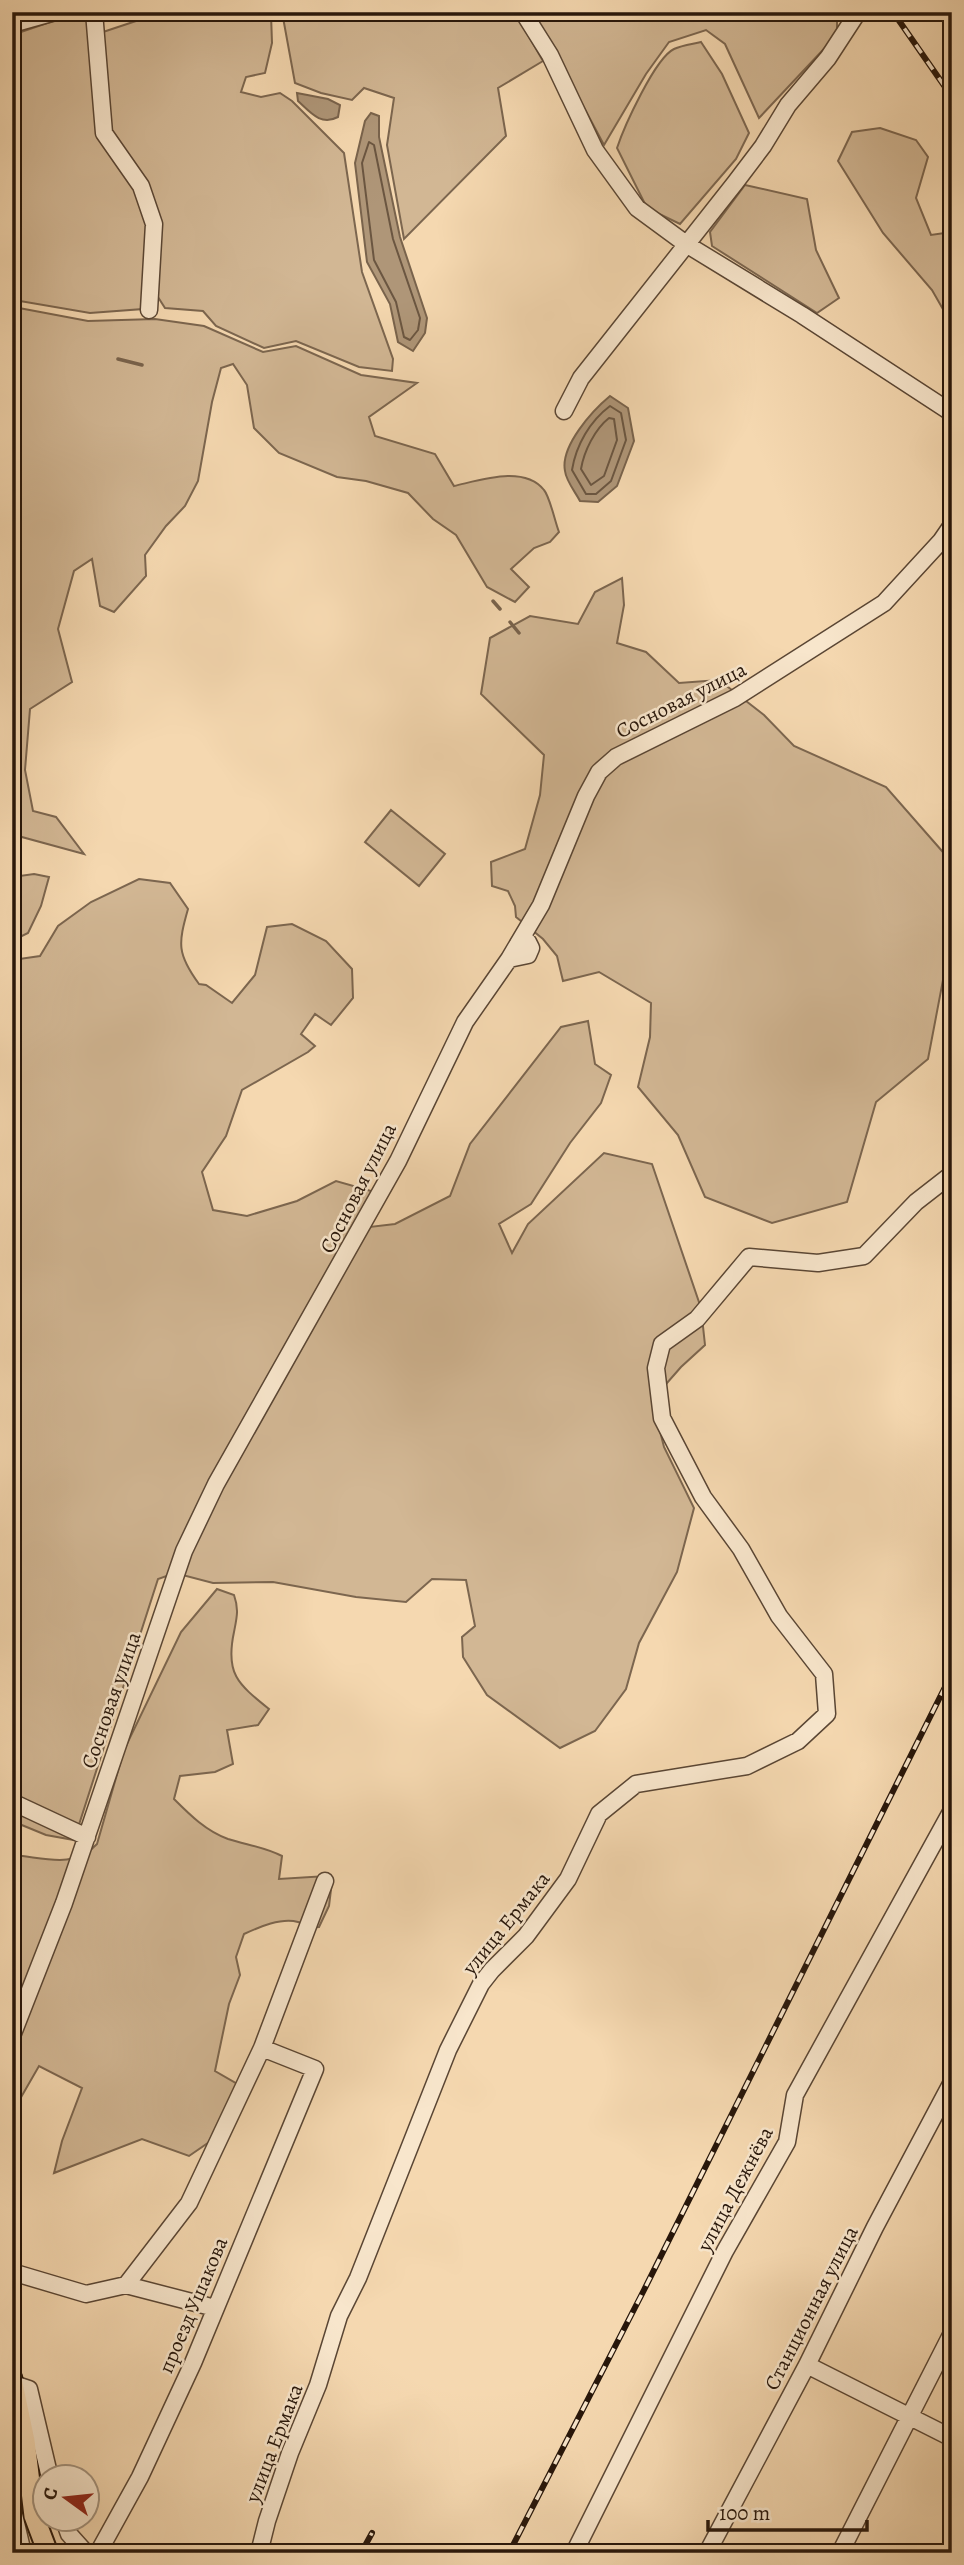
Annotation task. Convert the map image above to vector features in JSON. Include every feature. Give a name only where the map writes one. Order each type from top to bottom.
[{"type":"main road","points":[[13,2382],[19,2438],[34,2516],[48,2553]]},
{"type":"street","points":[[12,24],[55,12]]},
{"type":"street","points":[[94,12],[104,132],[141,186],[154,224],[149,310]]},
{"type":"street","points":[[523,12],[550,55],[596,150],[637,208],[686,244],[813,322],[952,413]]},
{"type":"street","points":[[564,411],[581,378],[763,146],[788,105],[828,58],[858,12]]},
{"type":"street","name":"Сосновая улица","points":[[12,2036],[87,1837],[189,1540],[216,1484],[398,1161],[464,1022],[509,959],[528,955],[531,948],[528,942],[522,941],[518,944],[541,905],[586,796],[599,772],[616,757],[735,698],[884,603],[941,541],[952,525]]},
{"type":"street","name":"улица Ермака","points":[[259,2553],[271,2509],[318,2385],[339,2316],[358,2278],[448,2050],[481,1984],[526,1936],[569,1880],[599,1814],[636,1784],[747,1766],[798,1741],[827,1714],[824,1674],[779,1616],[741,1549],[703,1497],[662,1418],[656,1368],[662,1344],[697,1319],[749,1257],[818,1263],[864,1256],[916,1202],[952,1174]]},
{"type":"street","points":[[12,1802],[87,1837]]},
{"type":"street","name":"улица Дежнёва","points":[[574,2553],[725,2251],[787,2142],[795,2095],[952,1810]]},
{"type":"street","points":[[126,2285],[189,2203],[262,2048],[325,1881]]},
{"type":"street","name":"проезд Ушакова","points":[[98,2553],[139,2477],[198,2352],[315,2068],[262,2048]]},
{"type":"street","name":"Станционная улица","points":[[707,2553],[951,2085]]},
{"type":"street","points":[[12,2272],[86,2294],[126,2285],[215,2308]]},
{"type":"street","points":[[840,2553],[952,2333]]},
{"type":"street","points":[[807,2365],[952,2438]]},
{"type":"street","points":[[13,2382],[29,2389],[47,2464]]},
{"type":"street","points":[[27,2473],[32,2466]]},
{"type":"street","points":[[12,2506],[23,2553]]},
{"type":"street","points":[[69,2534],[86,2553]]},
{"type":"shaded area","points":[[163,12],[280,12],[271,14],[272,43],[265,73],[246,77],[241,92],[261,97],[280,93],[292,101],[344,153],[362,272],[393,359],[392,371],[359,367],[296,341],[264,348],[216,326],[203,311],[165,308],[156,294],[143,178],[108,125],[103,32]]},
{"type":"shaded area","points":[[282,12],[515,12],[543,61],[498,88],[506,136],[404,239],[387,145],[394,98],[364,88],[352,100],[321,93],[295,83]]},
{"type":"shaded area","points":[[530,12],[837,12],[837,35],[759,118],[725,44],[706,30],[669,42],[646,74],[604,145]]},
{"type":"shaded area","points":[[68,16],[88,20],[96,124],[134,189],[150,227],[143,309],[90,313],[20,301],[12,302],[12,35]]},
{"type":"shaded area","points":[[701,42],[722,74],[749,133],[736,159],[680,224],[647,208],[617,148],[633,110],[658,65],[674,49]]},
{"type":"shaded area","points":[[880,128],[916,140],[928,157],[916,198],[931,235],[952,232],[952,325],[932,290],[883,233],[838,161],[852,132]]},
{"type":"shaded area","points":[[745,185],[807,199],[816,250],[839,298],[817,313],[712,246],[710,232]]},
{"type":"shaded area","points":[[12,309],[88,321],[155,319],[204,326],[263,352],[296,346],[361,375],[417,383],[369,417],[375,436],[435,454],[454,486],[502,476],[525,478],[535,482],[546,493],[559,532],[550,542],[534,548],[511,569],[529,587],[515,602],[487,587],[456,535],[433,519],[408,493],[366,481],[337,477],[279,453],[254,428],[247,385],[233,364],[221,368],[198,481],[185,506],[145,555],[146,576],[114,612],[100,606],[92,559],[74,571],[58,629],[72,682],[30,709],[25,770],[33,811],[56,817],[84,854],[18,836],[12,844]]},
{"type":"shaded area","points":[[622,578],[624,605],[617,643],[646,652],[679,683],[719,680],[764,715],[794,746],[886,787],[949,859],[951,938],[928,1059],[876,1102],[847,1202],[772,1223],[705,1197],[678,1135],[638,1087],[650,1037],[651,1003],[599,972],[563,981],[557,956],[543,939],[516,917],[515,906],[508,891],[492,886],[491,862],[525,849],[540,795],[544,755],[481,694],[490,638],[530,616],[578,624],[595,592]]},
{"type":"shaded area","points":[[391,810],[445,854],[419,886],[365,842]]},
{"type":"shaded area","points":[[34,874],[49,877],[41,906],[28,933],[12,941],[12,877]]},
{"type":"shaded area","points":[[139,879],[170,883],[188,909],[181,940],[187,965],[199,984],[206,985],[232,1003],[255,975],[267,927],[292,924],[326,941],[352,969],[353,998],[331,1025],[315,1014],[301,1034],[315,1046],[242,1090],[226,1136],[202,1172],[213,1210],[247,1216],[297,1201],[336,1181],[371,1191],[368,1211],[370,1227],[395,1224],[450,1196],[470,1144],[561,1027],[588,1021],[595,1064],[611,1075],[601,1103],[570,1143],[531,1204],[499,1224],[512,1253],[528,1224],[604,1153],[652,1164],[701,1308],[705,1345],[652,1400],[664,1447],[694,1508],[677,1572],[639,1643],[626,1689],[595,1731],[560,1748],[487,1695],[463,1657],[462,1637],[475,1626],[466,1580],[432,1579],[406,1602],[356,1597],[273,1582],[213,1583],[175,1573],[158,1579],[74,1840],[46,1835],[12,1821],[12,960],[40,956],[58,926],[91,902]]},
{"type":"shaded area","points":[[217,1589],[234,1595],[236,1600],[237,1613],[231,1658],[233,1668],[242,1685],[269,1709],[258,1725],[227,1730],[233,1764],[215,1772],[180,1776],[174,1799],[199,1822],[220,1836],[282,1856],[279,1879],[327,1876],[332,1881],[329,1906],[319,1927],[285,1921],[244,1934],[236,1957],[240,1975],[229,2004],[215,2071],[239,2085],[215,2138],[189,2156],[142,2139],[54,2173],[62,2141],[82,2088],[39,2066],[16,2106],[12,2108],[12,1855],[68,1859],[88,1852],[97,1844],[124,1750],[181,1632]]},
{"type":"water","points":[[297,93],[328,99],[340,105],[338,117],[326,120],[316,117],[298,101]]},
{"type":"water","points":[[371,113],[379,116],[379,137],[400,237],[427,318],[425,333],[413,351],[398,342],[390,304],[367,262],[355,163],[365,121]]},
{"type":"water","points":[[610,396],[628,408],[634,441],[617,486],[598,502],[580,501],[566,475],[565,461],[579,429]]},
{"type":"waterway","points":[[118,359],[142,365]]},
{"type":"waterway","points":[[493,601],[500,609]]},
{"type":"waterway","points":[[510,622],[519,633]]},
{"type":"railway","points":[[893,12],[952,97]]},
{"type":"railway","points":[[509,2553],[644,2290],[952,1673]]},
{"type":"railway","points":[[361,2553],[372,2533]]}]
